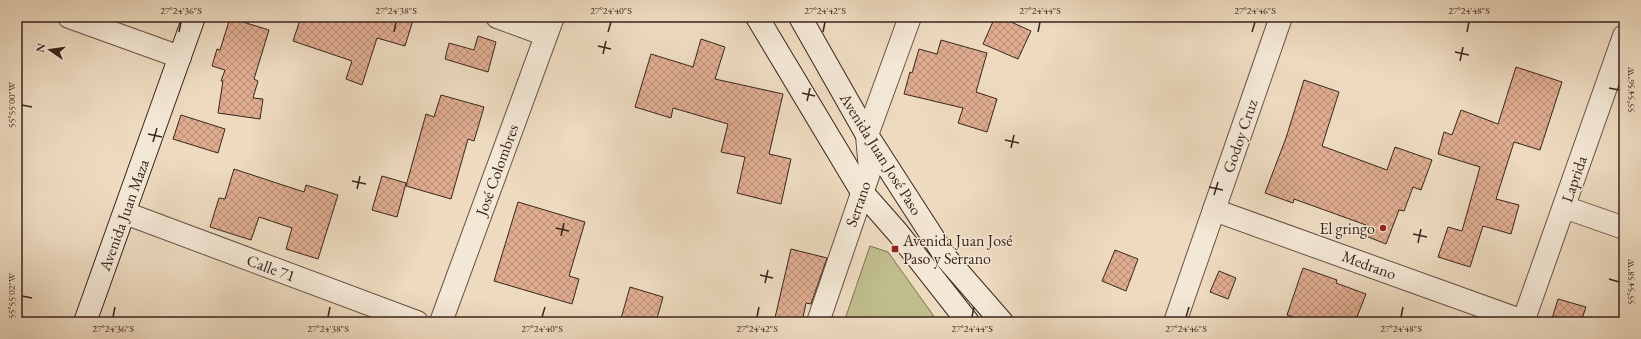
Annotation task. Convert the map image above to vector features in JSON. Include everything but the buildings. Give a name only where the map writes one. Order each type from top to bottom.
[{"type":"street","points":[[69,17],[180,57]]},
{"type":"street","name":"Avenida Juan Maza","points":[[85,322],[194,17]]},
{"type":"street","points":[[497,17],[550,26]]},
{"type":"street","name":"Avenida Juan José Paso","points":[[757,17],[862,192],[898,233],[968,322]]},
{"type":"street","name":"Avenida Juan José Paso","points":[[800,17],[867,135],[947,259],[1002,322]]},
{"type":"street","name":"Serrano","points":[[818,322],[870,170],[867,135],[910,17]]},
{"type":"street","name":"Godoy Cruz","points":[[1175,322],[1281,17]]},
{"type":"street","name":"José Colombres","points":[[441,322],[550,26]]},
{"type":"street","name":"Laprida","points":[[1523,321],[1624,36]]},
{"type":"street","points":[[1564,207],[1624,228]]},
{"type":"street","name":"Medrano","points":[[1214,210],[1523,321]]},
{"type":"street","name":"Calle 71","points":[[125,213],[417,322]]},
{"type":"shaded area","points":[[870,246],[888,252],[938,322],[844,322]]},
{"type":"place","name":"El gringo","points":[[1383,228]]},
{"type":"place","name":"Avenida Juan José Paso y Serrano","points":[[895,249]]}]
